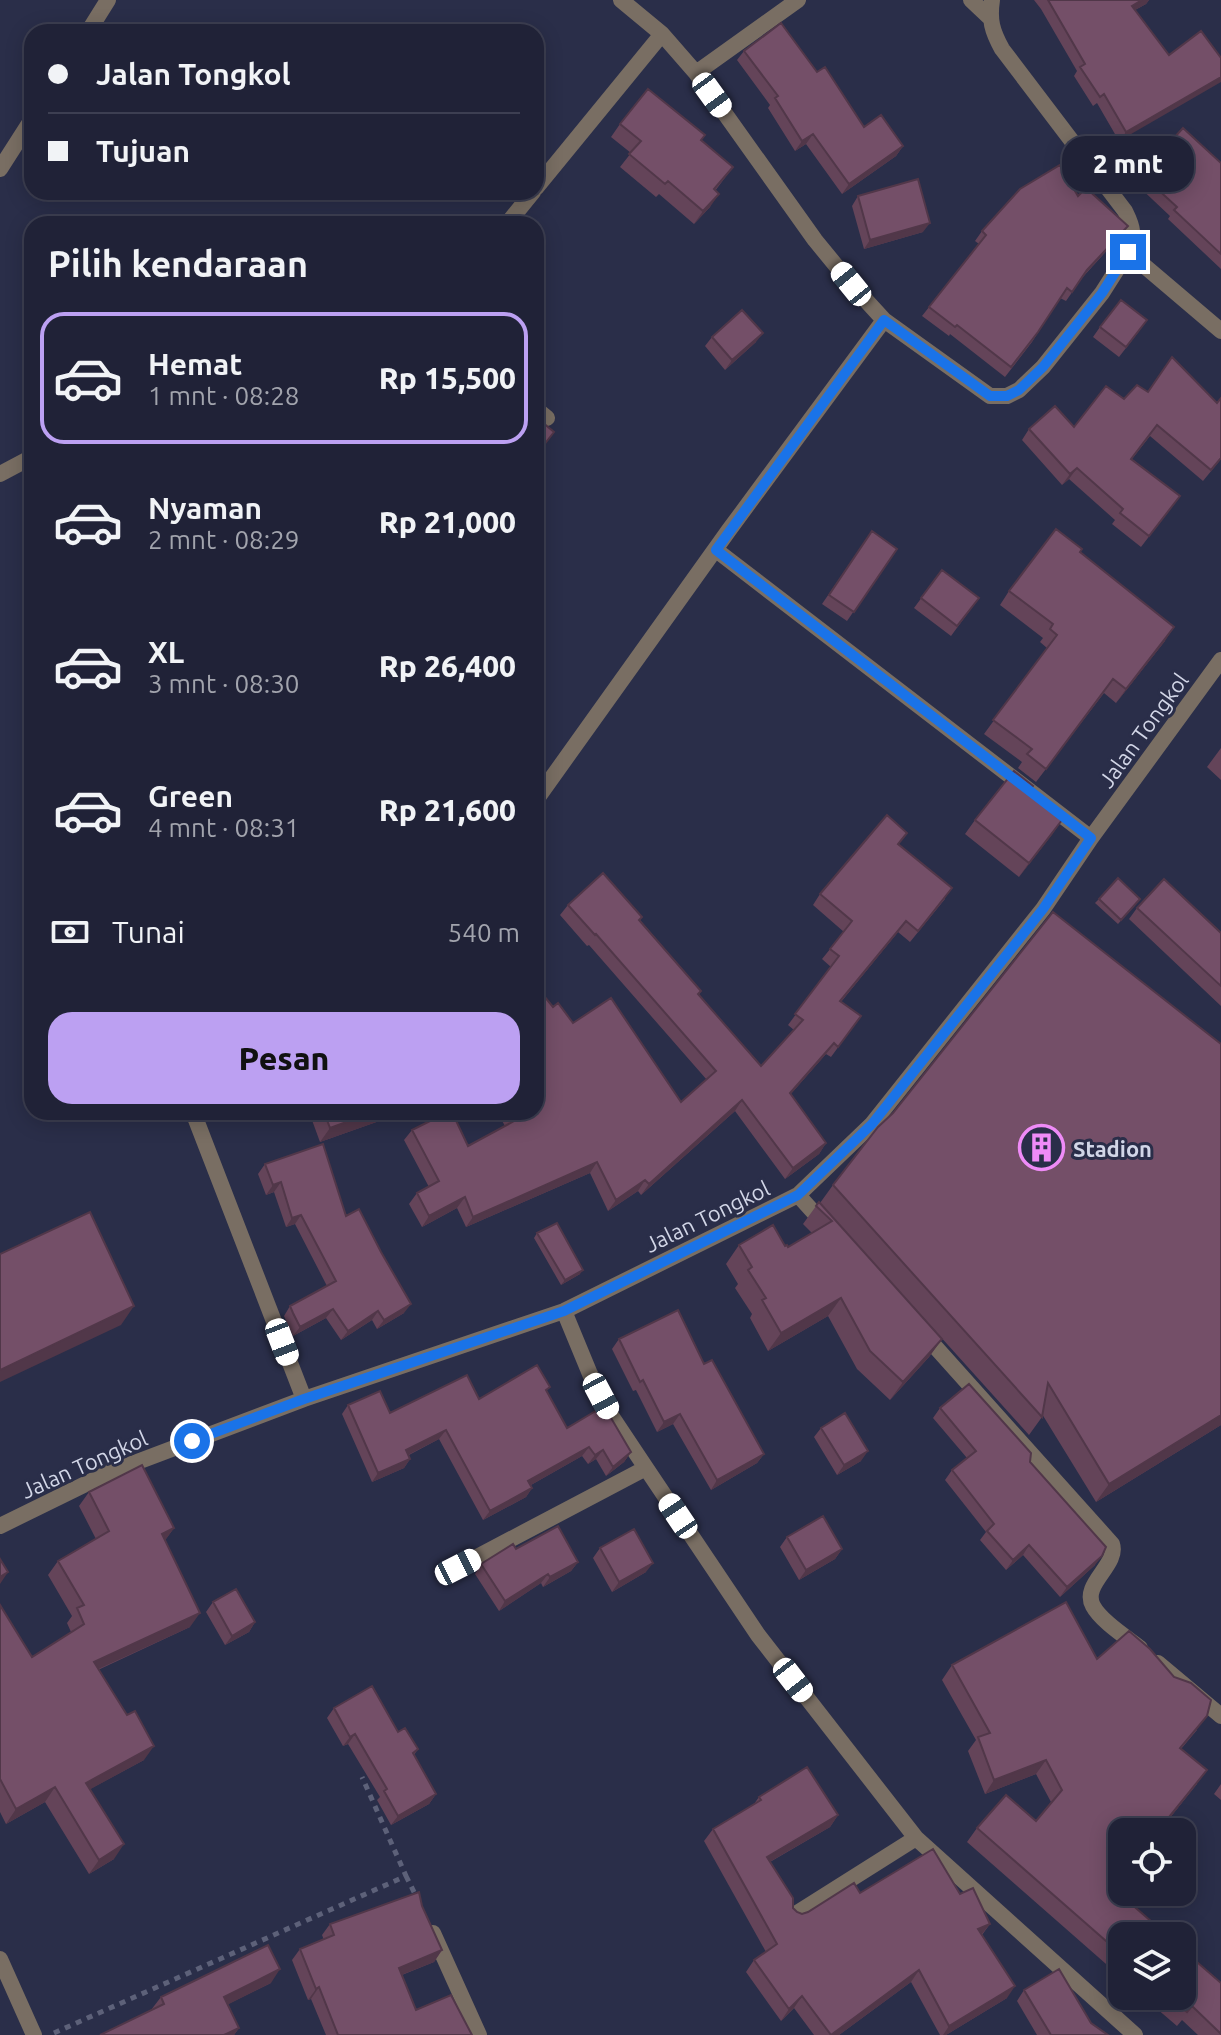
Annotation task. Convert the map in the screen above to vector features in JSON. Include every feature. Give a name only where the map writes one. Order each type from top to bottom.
[{"type":"street","points":[[93,24],[108,0]]},
{"type":"street","points":[[621,0],[662,34],[696,73],[815,240],[884,320],[990,396],[1007,396],[1019,390],[1043,367],[1102,293],[1128,252],[1134,236],[1125,211],[1002,49],[993,34],[989,17],[992,0]]},
{"type":"street","points":[[696,73],[798,0]]},
{"type":"street","points":[[971,0],[989,17]]},
{"type":"street","points":[[544,178],[662,34]]},
{"type":"street","points":[[0,169],[24,132]]},
{"type":"street","points":[[513,216],[526,200]]},
{"type":"street","points":[[1128,252],[1221,331]]},
{"type":"street","points":[[544,789],[884,320]]},
{"type":"street","points":[[0,474],[24,461]]},
{"type":"street","points":[[716,550],[1091,838]]},
{"type":"street","name":"Jalan Tongkol","points":[[0,1526],[108,1473],[304,1399],[564,1311],[798,1195],[872,1124],[1048,914],[1091,838],[1221,660]]},
{"type":"street","points":[[196,1120],[304,1399]]},
{"type":"street","points":[[798,1195],[840,1241]]},
{"type":"street","points":[[564,1311],[612,1417],[646,1468],[758,1635],[916,1838],[1135,2035]]},
{"type":"street","points":[[912,1322],[1112,1544],[1112,1557],[1091,1596],[1095,1609],[1221,1716]]},
{"type":"street","points":[[458,1567],[646,1468]]},
{"type":"street","points":[[794,1915],[916,1838]]},
{"type":"street","points":[[424,1913],[479,2035]]},
{"type":"street","points":[[0,1959],[34,2035]]},
{"type":"path","points":[[362,1777],[424,1913]]},
{"type":"path","points":[[49,2035],[406,1876]]},
{"type":"building","points":[[1048,0],[1142,0],[1132,6],[1169,55],[1201,31],[1221,58],[1221,77],[1126,132],[1104,94],[1100,97],[1080,67],[1085,64]]},
{"type":"building","points":[[781,23],[817,72],[825,67],[864,127],[881,115],[903,146],[849,184],[813,134],[802,141],[775,98],[778,96],[744,51]]},
{"type":"building","points":[[648,89],[705,135],[701,140],[733,167],[714,189],[719,194],[703,211],[668,181],[665,184],[629,154],[641,141],[620,124]]},
{"type":"building","points":[[1183,128],[1221,163],[1221,254],[1141,174]]},
{"type":"building","points":[[1060,165],[1078,196],[1086,188],[1128,226],[1087,270],[1072,292],[1067,288],[1011,367],[929,307],[986,235],[982,231],[1020,189]]},
{"type":"building","points":[[918,179],[930,223],[870,240],[858,196]]},
{"type":"building","points":[[1121,300],[1147,320],[1126,347],[1100,327]]},
{"type":"building","points":[[742,310],[763,333],[732,360],[712,337]]},
{"type":"building","points":[[1172,357],[1217,403],[1221,398],[1221,458],[1211,470],[1157,425],[1131,459],[1180,496],[1149,536],[1120,513],[1123,509],[1077,468],[1070,474],[1029,429],[1055,406],[1074,427],[1106,386],[1124,399],[1137,385],[1148,392]]},
{"type":"building","points":[[544,424],[554,432],[544,445]]},
{"type":"building","points":[[1056,529],[1174,627],[1126,689],[1113,679],[1046,769],[1027,754],[1032,749],[993,720],[1057,635],[1050,629],[1053,624],[1009,591]]},
{"type":"building","points":[[872,531],[897,549],[854,612],[829,595]]},
{"type":"building","points":[[942,570],[979,598],[957,626],[921,598]]},
{"type":"building","points":[[1014,771],[1033,786],[1028,793],[1062,820],[1029,863],[975,820]]},
{"type":"building","points":[[887,815],[907,833],[898,844],[952,888],[918,931],[906,921],[840,1001],[861,1016],[838,1047],[834,1043],[790,1093],[826,1143],[793,1168],[742,1100],[649,1184],[645,1180],[616,1200],[597,1162],[473,1217],[465,1197],[429,1216],[417,1193],[439,1181],[412,1130],[432,1120],[456,1120],[468,1146],[516,1120],[544,1120],[544,996],[553,1007],[558,1003],[573,1023],[611,998],[681,1102],[716,1071],[568,905],[603,873],[701,991],[698,994],[761,1066],[803,1020],[795,1014],[839,956],[830,949],[852,921],[820,894]]},
{"type":"building","points":[[1118,878],[1140,899],[1121,920],[1099,899]]},
{"type":"building","points":[[1164,879],[1221,933],[1221,986],[1137,908]]},
{"type":"building","name":"Stadion","points":[[1053,912],[1221,1044],[1221,1415],[1109,1484],[1048,1383],[1042,1417],[833,1185]]},
{"type":"building","points":[[327,1120],[352,1120],[330,1128]]},
{"type":"building","points":[[323,1144],[346,1216],[359,1209],[411,1304],[384,1320],[378,1311],[348,1331],[333,1309],[300,1327],[293,1313],[290,1306],[336,1281],[301,1215],[292,1218],[281,1182],[273,1185],[265,1164]]},
{"type":"building","points":[[819,1202],[942,1339],[903,1382],[870,1351],[841,1298],[781,1333],[762,1300],[766,1298],[748,1270],[752,1267],[739,1245],[773,1225],[788,1247],[832,1221],[816,1206]]},
{"type":"building","points":[[90,1212],[134,1306],[0,1370],[0,1254]]},
{"type":"building","points":[[557,1223],[583,1270],[565,1280],[537,1233]]},
{"type":"building","points":[[678,1310],[704,1364],[712,1360],[764,1454],[717,1480],[680,1414],[664,1422],[619,1339]]},
{"type":"building","points":[[537,1365],[550,1387],[546,1390],[567,1428],[604,1406],[631,1452],[613,1467],[603,1450],[595,1455],[589,1447],[528,1481],[532,1488],[490,1511],[446,1430],[406,1450],[410,1459],[378,1473],[348,1405],[380,1391],[390,1413],[467,1375],[479,1399]]},
{"type":"building","points":[[969,1384],[1031,1453],[1030,1462],[1106,1547],[1102,1556],[1067,1587],[1029,1545],[1013,1560],[987,1531],[994,1524],[952,1470],[976,1451],[940,1408]]},
{"type":"building","points":[[845,1413],[868,1451],[844,1465],[821,1428]]},
{"type":"building","points":[[142,1465],[174,1528],[162,1534],[200,1613],[94,1662],[127,1715],[135,1711],[154,1746],[86,1783],[124,1844],[99,1860],[55,1787],[16,1809],[0,1779],[0,1605],[32,1657],[84,1624],[77,1608],[84,1605],[58,1561],[109,1531],[89,1492]]},
{"type":"building","points":[[823,1516],[842,1549],[806,1570],[787,1537]]},
{"type":"building","points":[[558,1526],[578,1562],[550,1577],[548,1574],[505,1601],[481,1564],[513,1544],[516,1549]]},
{"type":"building","points":[[634,1529],[653,1563],[619,1582],[600,1548]]},
{"type":"building","points":[[0,1559],[8,1572],[0,1577]]},
{"type":"building","points":[[236,1589],[255,1622],[232,1636],[213,1602]]},
{"type":"building","points":[[1066,1602],[1097,1659],[1129,1631],[1150,1649],[1174,1677],[1191,1683],[1211,1700],[1207,1716],[1180,1748],[1207,1770],[1168,1818],[1108,1818],[1108,1906],[1134,1906],[1152,1922],[1108,1922],[1108,1943],[977,1828],[1006,1795],[1036,1821],[1062,1790],[1046,1760],[994,1780],[978,1737],[990,1733],[952,1665]]},
{"type":"building","points":[[372,1686],[398,1732],[405,1728],[418,1749],[413,1753],[436,1794],[398,1816],[384,1791],[387,1789],[355,1734],[350,1737],[334,1708]]},
{"type":"building","points":[[807,1767],[838,1815],[767,1857],[793,1898],[793,1908],[802,1914],[808,1912],[854,1883],[860,1893],[933,1849],[960,1894],[973,1888],[990,1924],[978,1929],[1015,1986],[949,2026],[919,1970],[831,2035],[802,1996],[789,2009],[754,1960],[777,1944],[713,1829]]},
{"type":"building","points":[[419,1892],[442,1950],[399,1968],[416,2010],[451,1995],[472,2035],[338,2035],[300,1949],[334,1935],[330,1924]]},
{"type":"building","points":[[268,1945],[280,1969],[224,1997],[239,2028],[224,2035],[100,2035],[164,2004],[161,1997]]},
{"type":"building","points":[[1196,1961],[1221,1983],[1221,2034],[1196,2010]]},
{"type":"building","points":[[1059,1969],[1091,2023],[1108,2035],[1051,2035],[1024,1990]]},
{"type":"place","name":"Stadion","points":[[1042,1148]]},
{"type":"route","points":[[192,1441],[304,1399],[564,1311],[798,1195],[872,1124],[1043,909],[1091,838],[716,550],[884,320],[990,396],[1007,396],[1019,390],[1043,367],[1102,293],[1128,252]]}]
